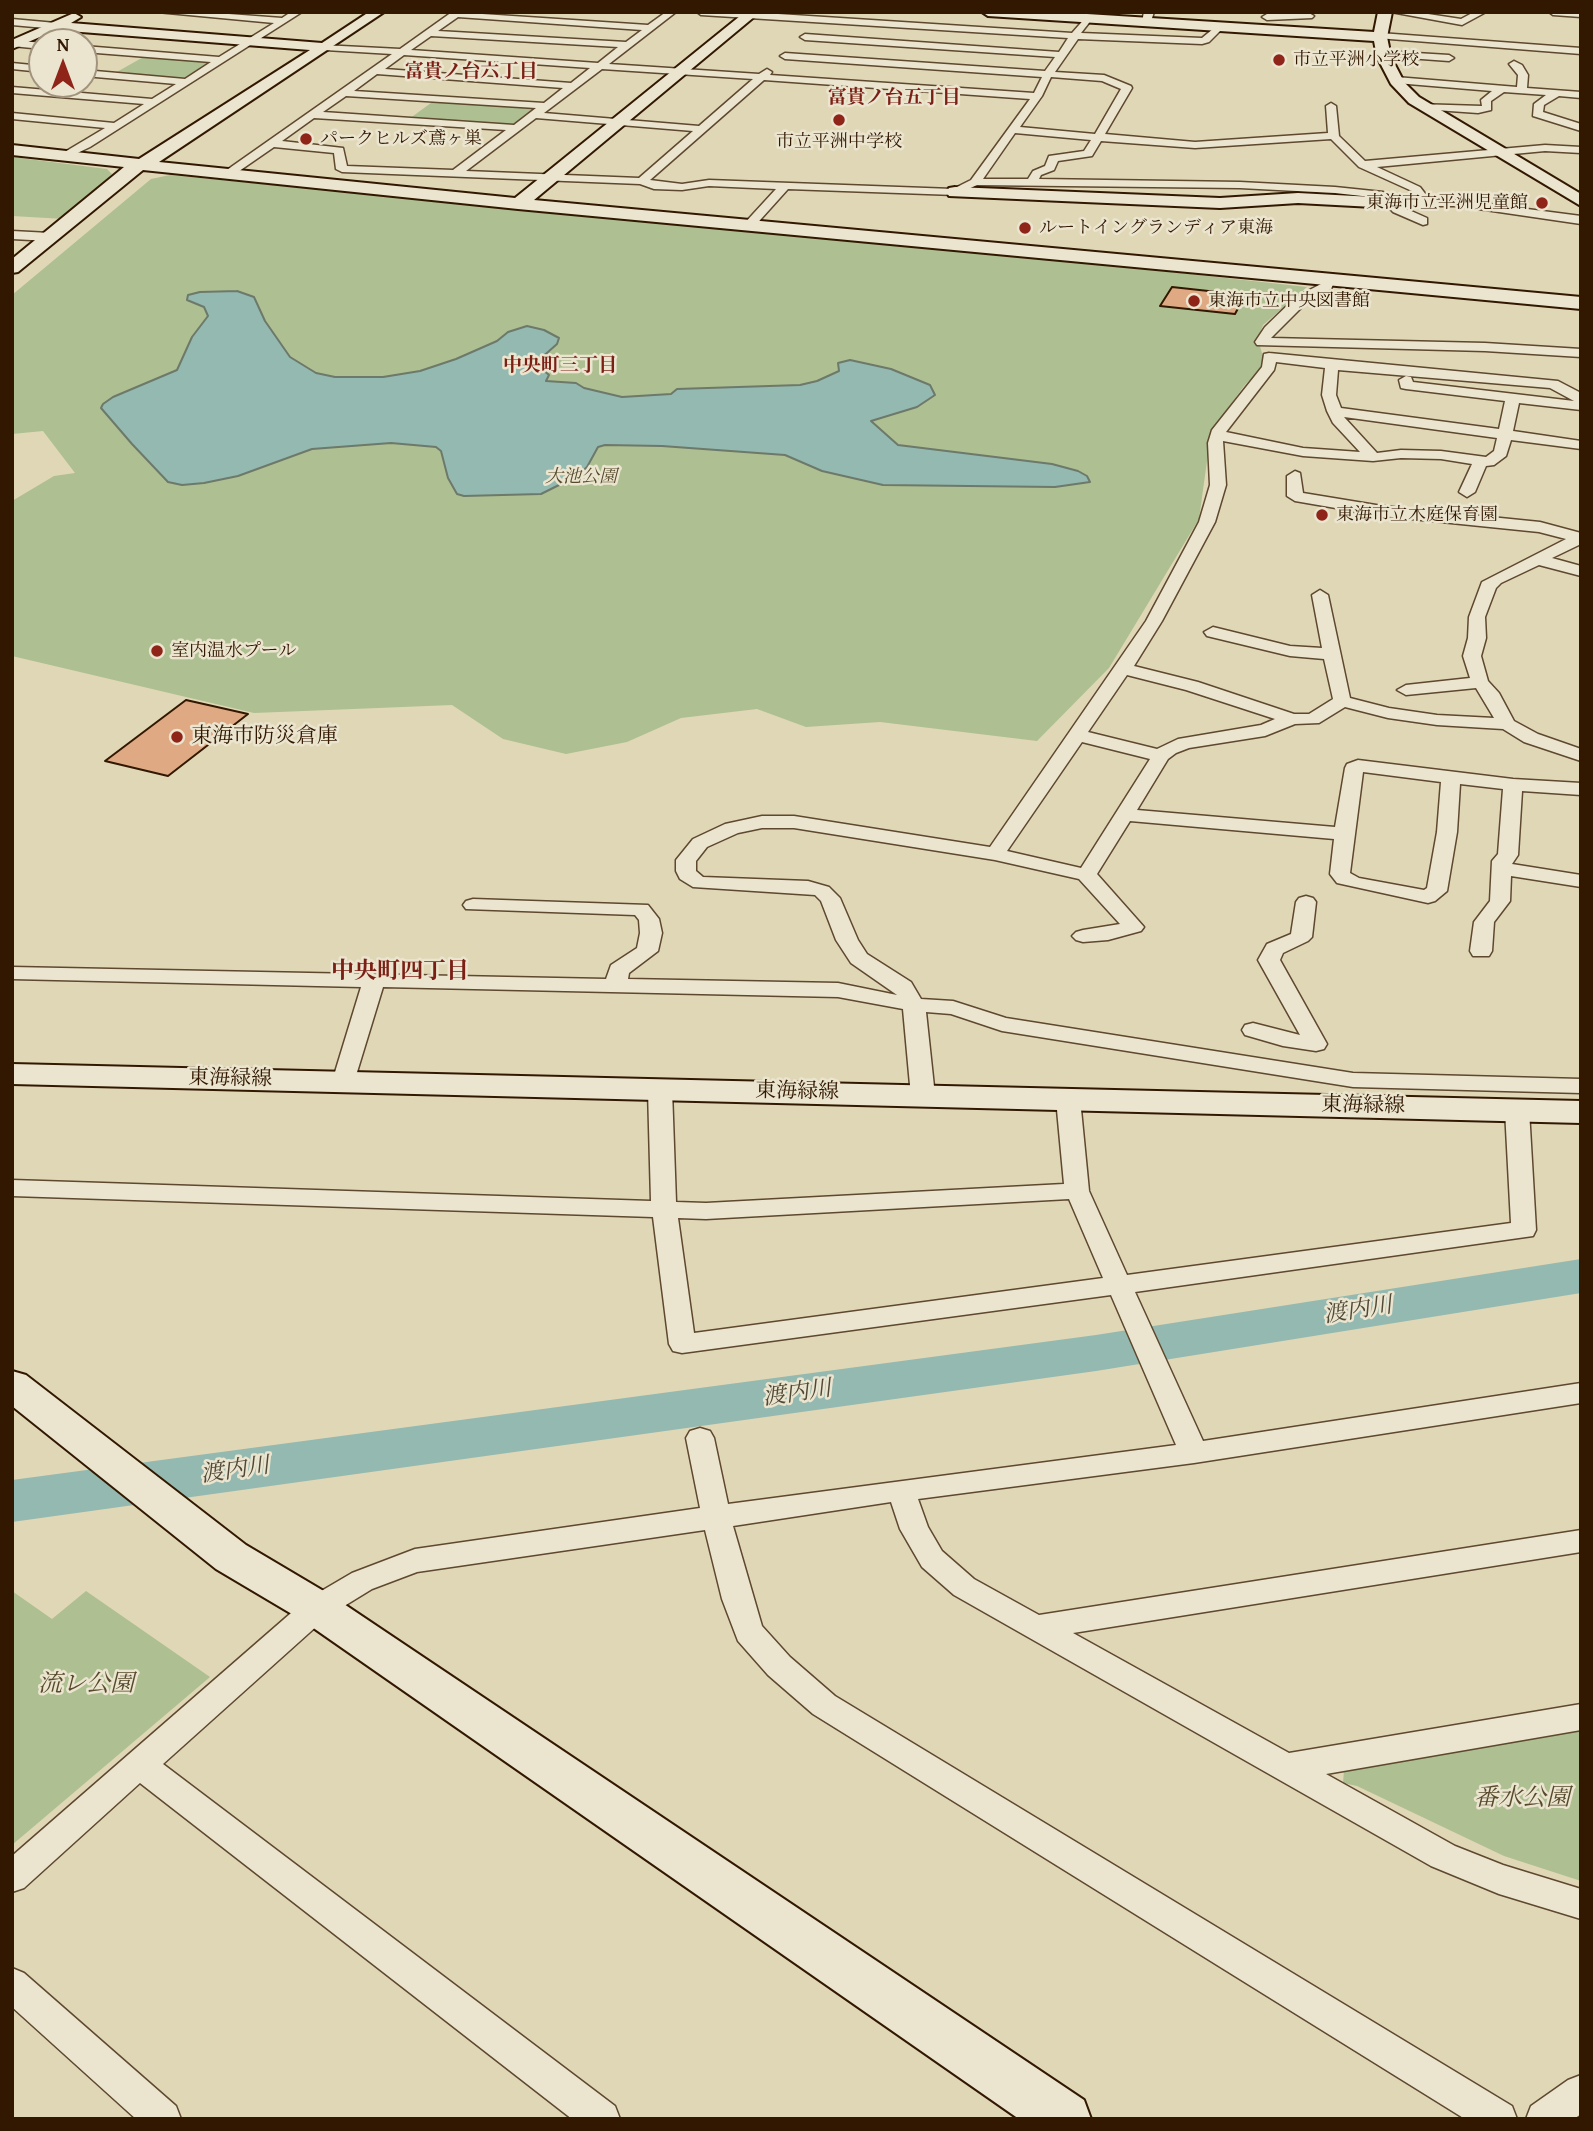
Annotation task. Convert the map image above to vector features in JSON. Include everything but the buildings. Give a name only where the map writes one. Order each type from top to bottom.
[{"type":"street","points":[[13,44],[86,12]]},
{"type":"street","points":[[161,12],[283,21]]},
{"type":"street","points":[[63,156],[298,12]]},
{"type":"street","points":[[12,268],[149,163],[378,12]]},
{"type":"street","points":[[456,173],[576,86],[671,12]]},
{"type":"street","points":[[701,12],[1074,36],[1202,41],[1219,27]]},
{"type":"street","points":[[913,26],[925,12]]},
{"type":"street","points":[[988,12],[1087,19],[1148,17],[1219,27],[1517,43],[1581,51]]},
{"type":"street","points":[[1385,12],[1380,37],[1383,54],[1396,80],[1422,106],[1581,201]]},
{"type":"street","points":[[1395,12],[1462,22],[1482,12]]},
{"type":"street","points":[[1553,12],[1581,14]]},
{"type":"street","points":[[228,174],[457,13],[650,28]]},
{"type":"street","points":[[517,204],[752,14]]},
{"type":"street","points":[[1263,15],[1292,32]]},
{"type":"street","points":[[1263,15],[1309,16]]},
{"type":"street","points":[[975,182],[1037,96],[1048,74],[1087,19]]},
{"type":"street","points":[[271,143],[340,150],[342,169],[646,178],[824,20]]},
{"type":"street","points":[[12,22],[325,47],[1037,96]]},
{"type":"street","points":[[429,33],[626,45]]},
{"type":"street","points":[[806,37],[1062,55]]},
{"type":"street","points":[[98,50],[219,60]]},
{"type":"street","points":[[1383,54],[1449,58]]},
{"type":"street","points":[[785,56],[1104,78],[1127,88],[1088,154],[1053,158],[1050,168],[1037,173],[1032,182]]},
{"type":"street","points":[[1514,64],[1523,75],[1522,91]]},
{"type":"street","points":[[377,71],[576,86]]},
{"type":"street","points":[[98,74],[186,82]]},
{"type":"street","points":[[1396,80],[1581,95]]},
{"type":"street","points":[[1422,106],[1478,110],[1487,108],[1486,100],[1501,89]]},
{"type":"street","points":[[12,90],[150,102]]},
{"type":"street","points":[[345,93],[548,106]]},
{"type":"street","points":[[1557,93],[1539,104],[1537,114],[1581,128]]},
{"type":"street","points":[[1331,106],[1334,136],[1363,165],[1416,189],[1426,202]]},
{"type":"street","points":[[314,115],[518,128]]},
{"type":"street","points":[[536,115],[702,129]]},
{"type":"street","points":[[12,116],[113,126]]},
{"type":"street","points":[[1012,130],[1099,137],[1191,151],[1334,136]]},
{"type":"street","points":[[1363,165],[1545,148],[1581,150]]},
{"type":"street","points":[[12,150],[517,204],[1581,303]]},
{"type":"street","points":[[12,285],[149,163]]},
{"type":"street","points":[[646,178],[654,186],[682,187],[709,183],[955,192],[1168,192]]},
{"type":"street","points":[[955,192],[975,182],[1032,182],[1168,192],[1234,203],[1298,198],[1426,202],[1581,219]]},
{"type":"street","points":[[748,226],[785,186]]},
{"type":"street","points":[[1392,203],[1397,210],[1423,221]]},
{"type":"street","points":[[12,235],[50,237]]},
{"type":"street","points":[[1262,342],[1270,330],[1301,300],[1327,286],[1329,280]]},
{"type":"street","points":[[1262,342],[1581,353]]},
{"type":"street","points":[[995,854],[1154,621],[1207,522],[1218,485],[1215,443],[1217,435],[1230,413],[1269,366],[1269,357],[1262,342]]},
{"type":"street","points":[[1525,349],[1552,384],[1580,401]]},
{"type":"street","points":[[1269,357],[1552,384]]},
{"type":"street","points":[[1332,365],[1329,395],[1338,420],[1373,457]]},
{"type":"street","points":[[1408,370],[1406,385],[1513,398],[1580,401]]},
{"type":"street","points":[[1217,435],[1303,452],[1373,457],[1401,454],[1489,462],[1501,453],[1513,398]]},
{"type":"street","points":[[1334,411],[1581,445]]},
{"type":"street","points":[[1467,492],[1481,461]]},
{"type":"street","points":[[1295,476],[1294,496],[1382,512],[1540,527],[1581,538]]},
{"type":"street","points":[[1507,724],[1490,693],[1480,682],[1472,656],[1477,638],[1476,622],[1488,586],[1495,580],[1581,538]]},
{"type":"street","points":[[1539,559],[1581,571]]},
{"type":"street","points":[[1320,594],[1342,701]]},
{"type":"street","points":[[1213,632],[1290,650],[1332,654]]},
{"type":"street","points":[[1123,669],[1192,686],[1292,719],[1313,719],[1342,701],[1388,713],[1437,720],[1507,724],[1531,738],[1581,755]]},
{"type":"street","points":[[1406,690],[1480,682]]},
{"type":"street","points":[[1086,875],[1168,749],[1185,743],[1265,730],[1292,719]]},
{"type":"street","points":[[1077,735],[1161,756]]},
{"type":"street","points":[[1451,777],[1447,832],[1437,891],[1434,895],[1420,897],[1344,879],[1340,874],[1344,834],[1354,768],[1358,766],[1451,777],[1513,785],[1581,789]]},
{"type":"street","points":[[1480,951],[1484,922],[1500,901],[1502,861],[1507,855],[1513,785]]},
{"type":"street","points":[[1124,815],[1344,834]]},
{"type":"street","points":[[923,1096],[914,1005],[903,987],[859,958],[847,940],[830,898],[822,891],[808,887],[701,883],[690,879],[686,871],[686,860],[700,842],[732,828],[762,822],[794,822],[995,854],[1086,875],[1134,927],[1108,934],[1083,936]]},
{"type":"street","points":[[1502,869],[1581,881]]},
{"type":"street","points":[[1306,902],[1301,937],[1275,948],[1269,960],[1316,1044],[1329,1076]]},
{"type":"street","points":[[472,905],[641,909],[649,919],[651,933],[647,951],[619,970],[616,984]]},
{"type":"street","points":[[12,973],[838,990],[914,1005],[953,1008],[1002,1024],[1329,1076],[1404,1083],[1581,1086]]},
{"type":"street","points":[[343,1082],[374,981]]},
{"type":"street","points":[[1253,1030],[1291,1041],[1316,1044]]},
{"type":"street","name":"東海緑線","points":[[12,1074],[1581,1112]]},
{"type":"street","points":[[660,1090],[663,1209],[682,1344],[1120,1292],[1524,1230],[1517,1110]]},
{"type":"street","points":[[1068,1099],[1077,1191],[1194,1453]]},
{"type":"street","points":[[12,1188],[706,1211],[1077,1191]]},
{"type":"street","points":[[12,1385],[231,1557],[317,1608],[1065,2119]]},
{"type":"street","points":[[12,1877],[317,1608],[362,1581],[415,1561],[901,1490],[1194,1453],[1581,1393]]},
{"type":"street","points":[[701,1438],[716,1517],[737,1599],[749,1632],[779,1666],[824,1705],[1499,2119]]},
{"type":"street","points":[[901,1490],[914,1529],[932,1559],[964,1587],[1289,1767],[1443,1856],[1499,1879],[1581,1904]]},
{"type":"street","points":[[1037,1627],[1581,1541]]},
{"type":"street","points":[[1289,1767],[1581,1717]]},
{"type":"street","points":[[139,1764],[602,2119]]},
{"type":"street","points":[[12,1984],[163,2119]]},
{"type":"street","points":[[1544,2119],[1581,2092]]},
{"type":"green space","points":[[147,55],[213,61],[186,79],[115,73]]},
{"type":"green space","points":[[435,100],[540,108],[517,125],[510,126],[409,119]]},
{"type":"green space","points":[[12,157],[107,169],[112,174],[65,219],[12,216]]},
{"type":"green space","name":"大池公園","points":[[170,175],[1307,287],[1263,325],[1258,339],[1265,364],[1244,386],[1211,432],[1199,519],[1109,668],[1037,741],[880,722],[806,727],[757,709],[681,718],[627,742],[566,754],[503,739],[452,705],[254,713],[12,656],[12,501],[54,476],[75,473],[43,431],[12,434],[12,295],[151,179]]},
{"type":"green space","name":"流レ公園","points":[[12,1591],[52,1619],[86,1591],[210,1677],[12,1845]]},
{"type":"green space","name":"番水公園","points":[[1581,1730],[1581,1881],[1504,1856],[1357,1786],[1343,1783],[1344,1770]]},
{"type":"water","points":[[237,291],[254,297],[265,321],[290,357],[316,373],[335,377],[383,377],[420,371],[456,359],[497,341],[508,332],[527,326],[544,330],[559,338],[557,344],[539,360],[540,367],[549,375],[546,381],[576,383],[584,388],[622,397],[671,394],[677,389],[800,385],[839,371],[838,363],[850,360],[891,369],[930,385],[935,395],[917,407],[871,421],[898,445],[1052,464],[1078,471],[1087,476],[1090,482],[1055,487],[883,485],[822,471],[785,455],[662,446],[605,445],[598,447],[587,467],[577,476],[541,494],[464,496],[457,494],[448,478],[441,451],[436,447],[391,443],[312,449],[238,476],[182,485],[168,482],[101,408],[113,397],[177,370],[192,337],[208,316],[204,307],[187,300],[188,295]]},
{"type":"waterway","name":"渡内川","points":[[12,1501],[1096,1353],[1581,1276]]},
{"type":"place","name":"市立平洲小学校","points":[[1279,60]]},
{"type":"place","name":"市立平洲中学校","points":[[839,120]]},
{"type":"place","name":"パークヒルズ鳶ヶ巣","points":[[306,139]]},
{"type":"place","name":"東海市立平洲児童館","points":[[1542,203]]},
{"type":"place","name":"ルートイングランディア東海","points":[[1025,228]]},
{"type":"place","name":"東海市立中央図書館","points":[[1194,301]]},
{"type":"place","name":"東海市立木庭保育園","points":[[1322,515]]},
{"type":"place","name":"室内温水プール","points":[[157,651]]},
{"type":"place","name":"東海市防災倉庫","points":[[177,737]]},
{"type":"district","name":"富貴ノ台六丁目","points":[[471,72]]},
{"type":"district","name":"富貴ノ台五丁目","points":[[894,98]]},
{"type":"district","name":"中央町三丁目","points":[[560,366]]},
{"type":"district","name":"中央町四丁目","points":[[400,972]]}]
